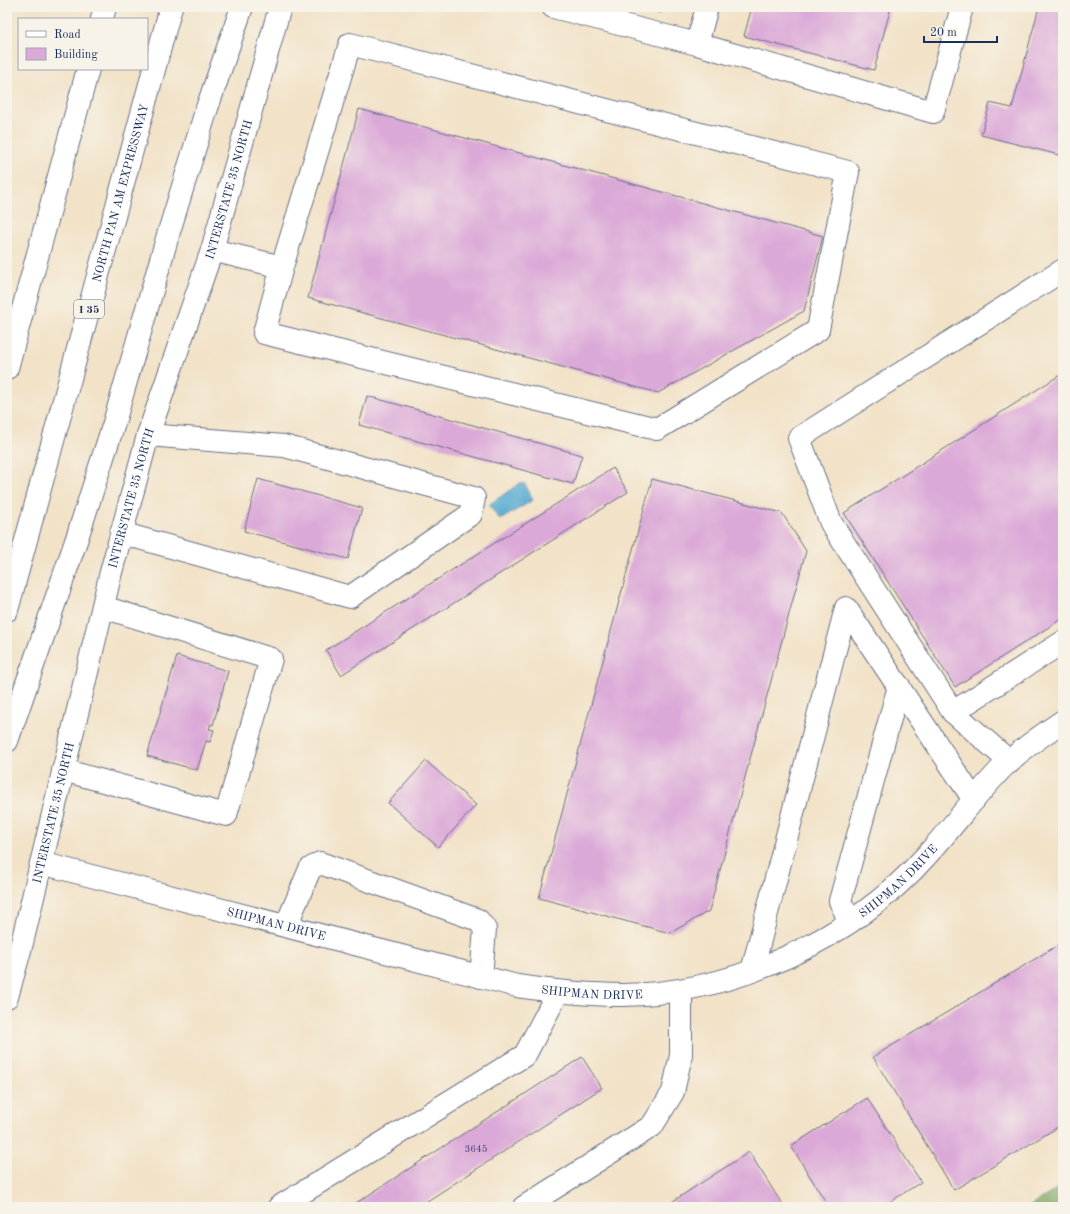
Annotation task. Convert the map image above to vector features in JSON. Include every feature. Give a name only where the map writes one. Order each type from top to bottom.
[{"type":"main road","points":[[102,18],[105,7]]},
{"type":"main road","name":"NORTH PAN AM EXPRESSWAY","points":[[7,610],[171,7]]},
{"type":"main road","points":[[7,741],[78,538],[112,430],[168,235],[207,108],[242,7]]},
{"type":"main road","name":"INTERSTATE 35 NORTH","points":[[7,997],[22,942],[121,534],[148,435],[212,250],[280,7]]},
{"type":"main road","points":[[553,7],[697,44],[933,112],[962,7]]},
{"type":"main road","points":[[697,44],[707,7]]},
{"type":"main road","points":[[350,44],[848,172],[818,330],[657,429],[264,332],[282,267],[350,44]]},
{"type":"main road","points":[[7,368],[88,70]]},
{"type":"main road","points":[[212,250],[282,267]]},
{"type":"main road","points":[[1010,762],[953,712],[831,523],[798,438],[1063,270]]},
{"type":"main road","points":[[121,534],[350,597],[471,514],[474,498],[284,446],[148,435]]},
{"type":"main road","points":[[63,770],[226,815],[271,659],[103,606]]},
{"type":"main road","points":[[752,971],[846,608],[974,800]]},
{"type":"main road","points":[[953,712],[1063,642]]},
{"type":"main road","points":[[850,922],[840,901],[899,686]]},
{"type":"main road","name":"SHIPMAN DRIVE","points":[[41,863],[517,986],[558,992],[623,995],[681,990],[715,983],[752,971],[822,940],[868,910],[896,887],[926,857],[974,800],[1010,762],[1037,738],[1063,721]]},
{"type":"main road","points":[[286,926],[310,869],[320,863],[478,920],[485,929],[481,977]]},
{"type":"main road","points":[[524,1207],[652,1126],[673,1092],[681,1055],[681,990]]},
{"type":"main road","points":[[279,1207],[525,1055],[558,992]]},
{"type":"green space","points":[[1063,1185],[1063,1207],[1029,1207]]},
{"type":"water","points":[[520,483],[525,484],[533,500],[500,520],[490,504]]},
{"type":"building","points":[[640,7],[663,7],[661,13]]},
{"type":"building","points":[[752,7],[891,7],[874,70],[744,36]]},
{"type":"building","points":[[1039,7],[1063,7],[1063,156],[981,135],[990,103],[1012,108]]},
{"type":"building","points":[[359,109],[823,236],[804,311],[658,393],[308,298]]},
{"type":"building","points":[[1063,373],[1063,618],[955,687],[844,513]]},
{"type":"building","points":[[367,396],[582,455],[573,484],[359,425]]},
{"type":"building","points":[[613,468],[628,492],[341,675],[326,650]]},
{"type":"building","points":[[258,479],[362,508],[348,559],[244,531]]},
{"type":"building","points":[[652,479],[782,513],[806,551],[709,911],[670,933],[539,898]]},
{"type":"building","points":[[177,656],[228,671],[213,725],[211,724],[209,729],[214,730],[210,742],[206,741],[197,770],[147,756]]},
{"type":"building","points":[[426,761],[476,805],[438,847],[388,803]]},
{"type":"building","points":[[1063,942],[1063,1124],[954,1190],[873,1057]]},
{"type":"building","points":[[582,1057],[602,1088],[418,1207],[350,1207]]},
{"type":"building","points":[[867,1098],[921,1182],[882,1207],[829,1207],[791,1146]]},
{"type":"building","points":[[749,1152],[784,1207],[664,1207]]}]
